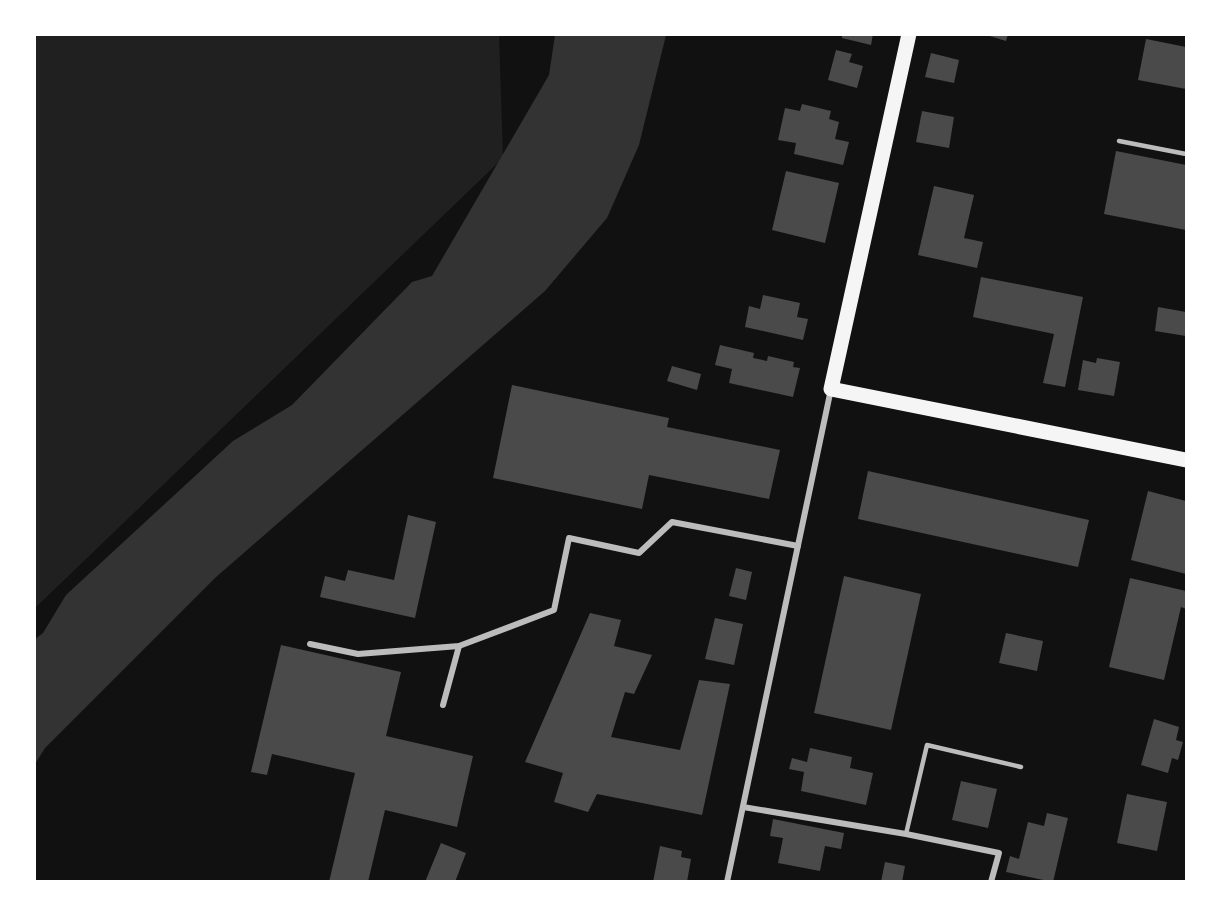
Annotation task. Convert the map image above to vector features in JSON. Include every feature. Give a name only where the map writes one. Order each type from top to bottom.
[{"type":"main road","points":[[909,34],[831,388],[1186,460]]},
{"type":"street","points":[[727,882],[831,388]]},
{"type":"street","points":[[310,644],[358,654],[459,646],[554,610],[568,538],[639,553],[672,522],[798,546]]},
{"type":"street","points":[[443,705],[459,646]]},
{"type":"street","points":[[743,807],[906,834],[999,853],[991,882]]},
{"type":"lane","points":[[1119,141],[1186,154]]},
{"type":"lane","points":[[906,834],[927,745],[1021,767]]},
{"type":"shaded area","points":[[35,35],[499,35],[503,158],[35,608]]},
{"type":"shaded area","points":[[555,35],[666,35],[639,145],[607,218],[545,291],[215,578],[45,748],[35,764],[35,639],[43,633],[66,595],[233,441],[292,405],[412,282],[432,276],[549,75]]},
{"type":"building","points":[[842,34],[873,34],[871,45],[842,38]]},
{"type":"building","points":[[983,34],[1008,34],[1006,41]]},
{"type":"building","points":[[1146,39],[1186,47],[1186,89],[1138,80]]},
{"type":"building","points":[[836,50],[852,54],[849,62],[863,66],[857,88],[828,80]]},
{"type":"building","points":[[931,53],[959,60],[954,83],[925,77]]},
{"type":"building","points":[[802,104],[831,111],[829,119],[839,122],[835,139],[849,142],[843,165],[794,154],[796,143],[778,140],[785,108],[800,111]]},
{"type":"building","points":[[922,111],[954,117],[949,148],[916,142]]},
{"type":"building","points":[[1116,151],[1186,165],[1186,230],[1104,214]]},
{"type":"building","points":[[786,171],[839,183],[825,243],[772,230]]},
{"type":"building","points":[[934,186],[974,195],[964,238],[983,242],[977,268],[918,255]]},
{"type":"building","points":[[981,277],[1083,297],[1065,387],[1043,383],[1054,334],[973,317]]},
{"type":"building","points":[[763,295],[800,303],[797,317],[808,319],[803,340],[745,327],[749,306],[760,309]]},
{"type":"building","points":[[1158,307],[1186,312],[1186,336],[1155,331]]},
{"type":"building","points":[[720,345],[754,353],[753,358],[767,361],[768,356],[794,362],[793,367],[800,368],[793,397],[729,383],[732,369],[715,365]]},
{"type":"building","points":[[1097,358],[1120,362],[1114,396],[1078,390],[1083,360],[1096,363]]},
{"type":"building","points":[[672,366],[701,374],[697,390],[667,381]]},
{"type":"building","points":[[512,385],[669,418],[667,427],[780,450],[769,499],[649,475],[642,509],[493,478]]},
{"type":"building","points":[[868,471],[1089,520],[1078,567],[858,519]]},
{"type":"building","points":[[1148,491],[1186,501],[1186,574],[1131,560]]},
{"type":"building","points":[[408,515],[436,522],[415,618],[320,597],[325,576],[345,581],[348,570],[394,580]]},
{"type":"building","points":[[736,568],[752,572],[746,600],[729,596]]},
{"type":"building","points":[[844,576],[921,594],[891,730],[814,713]]},
{"type":"building","points":[[1130,578],[1186,591],[1186,609],[1181,607],[1164,680],[1109,667]]},
{"type":"building","points":[[590,613],[621,620],[614,646],[652,655],[634,694],[625,692],[611,737],[680,750],[699,680],[730,684],[702,815],[597,794],[588,812],[554,802],[563,773],[525,762]]},
{"type":"building","points":[[715,618],[743,624],[734,665],[705,659]]},
{"type":"building","points":[[1006,633],[1043,641],[1037,671],[999,663]]},
{"type":"building","points":[[281,645],[401,672],[386,736],[473,756],[457,827],[385,810],[368,882],[329,882],[355,773],[272,754],[267,775],[251,772]]},
{"type":"building","points":[[1154,719],[1179,727],[1176,740],[1183,742],[1178,760],[1172,758],[1168,773],[1141,765]]},
{"type":"building","points":[[810,748],[852,757],[850,768],[873,773],[866,805],[801,791],[804,772],[789,769],[792,758],[807,762]]},
{"type":"building","points":[[961,781],[997,789],[988,828],[952,820]]},
{"type":"building","points":[[1127,794],[1167,802],[1157,851],[1117,843]]},
{"type":"building","points":[[1047,813],[1068,818],[1053,882],[1006,872],[1010,856],[1019,859],[1028,822],[1044,826]]},
{"type":"building","points":[[773,819],[844,833],[841,849],[825,846],[820,871],[778,863],[783,838],[770,836]]},
{"type":"building","points":[[441,843],[466,853],[455,882],[425,882]]},
{"type":"building","points":[[660,846],[682,851],[681,857],[691,859],[687,882],[653,882]]},
{"type":"building","points":[[885,862],[905,866],[902,882],[881,882]]}]
